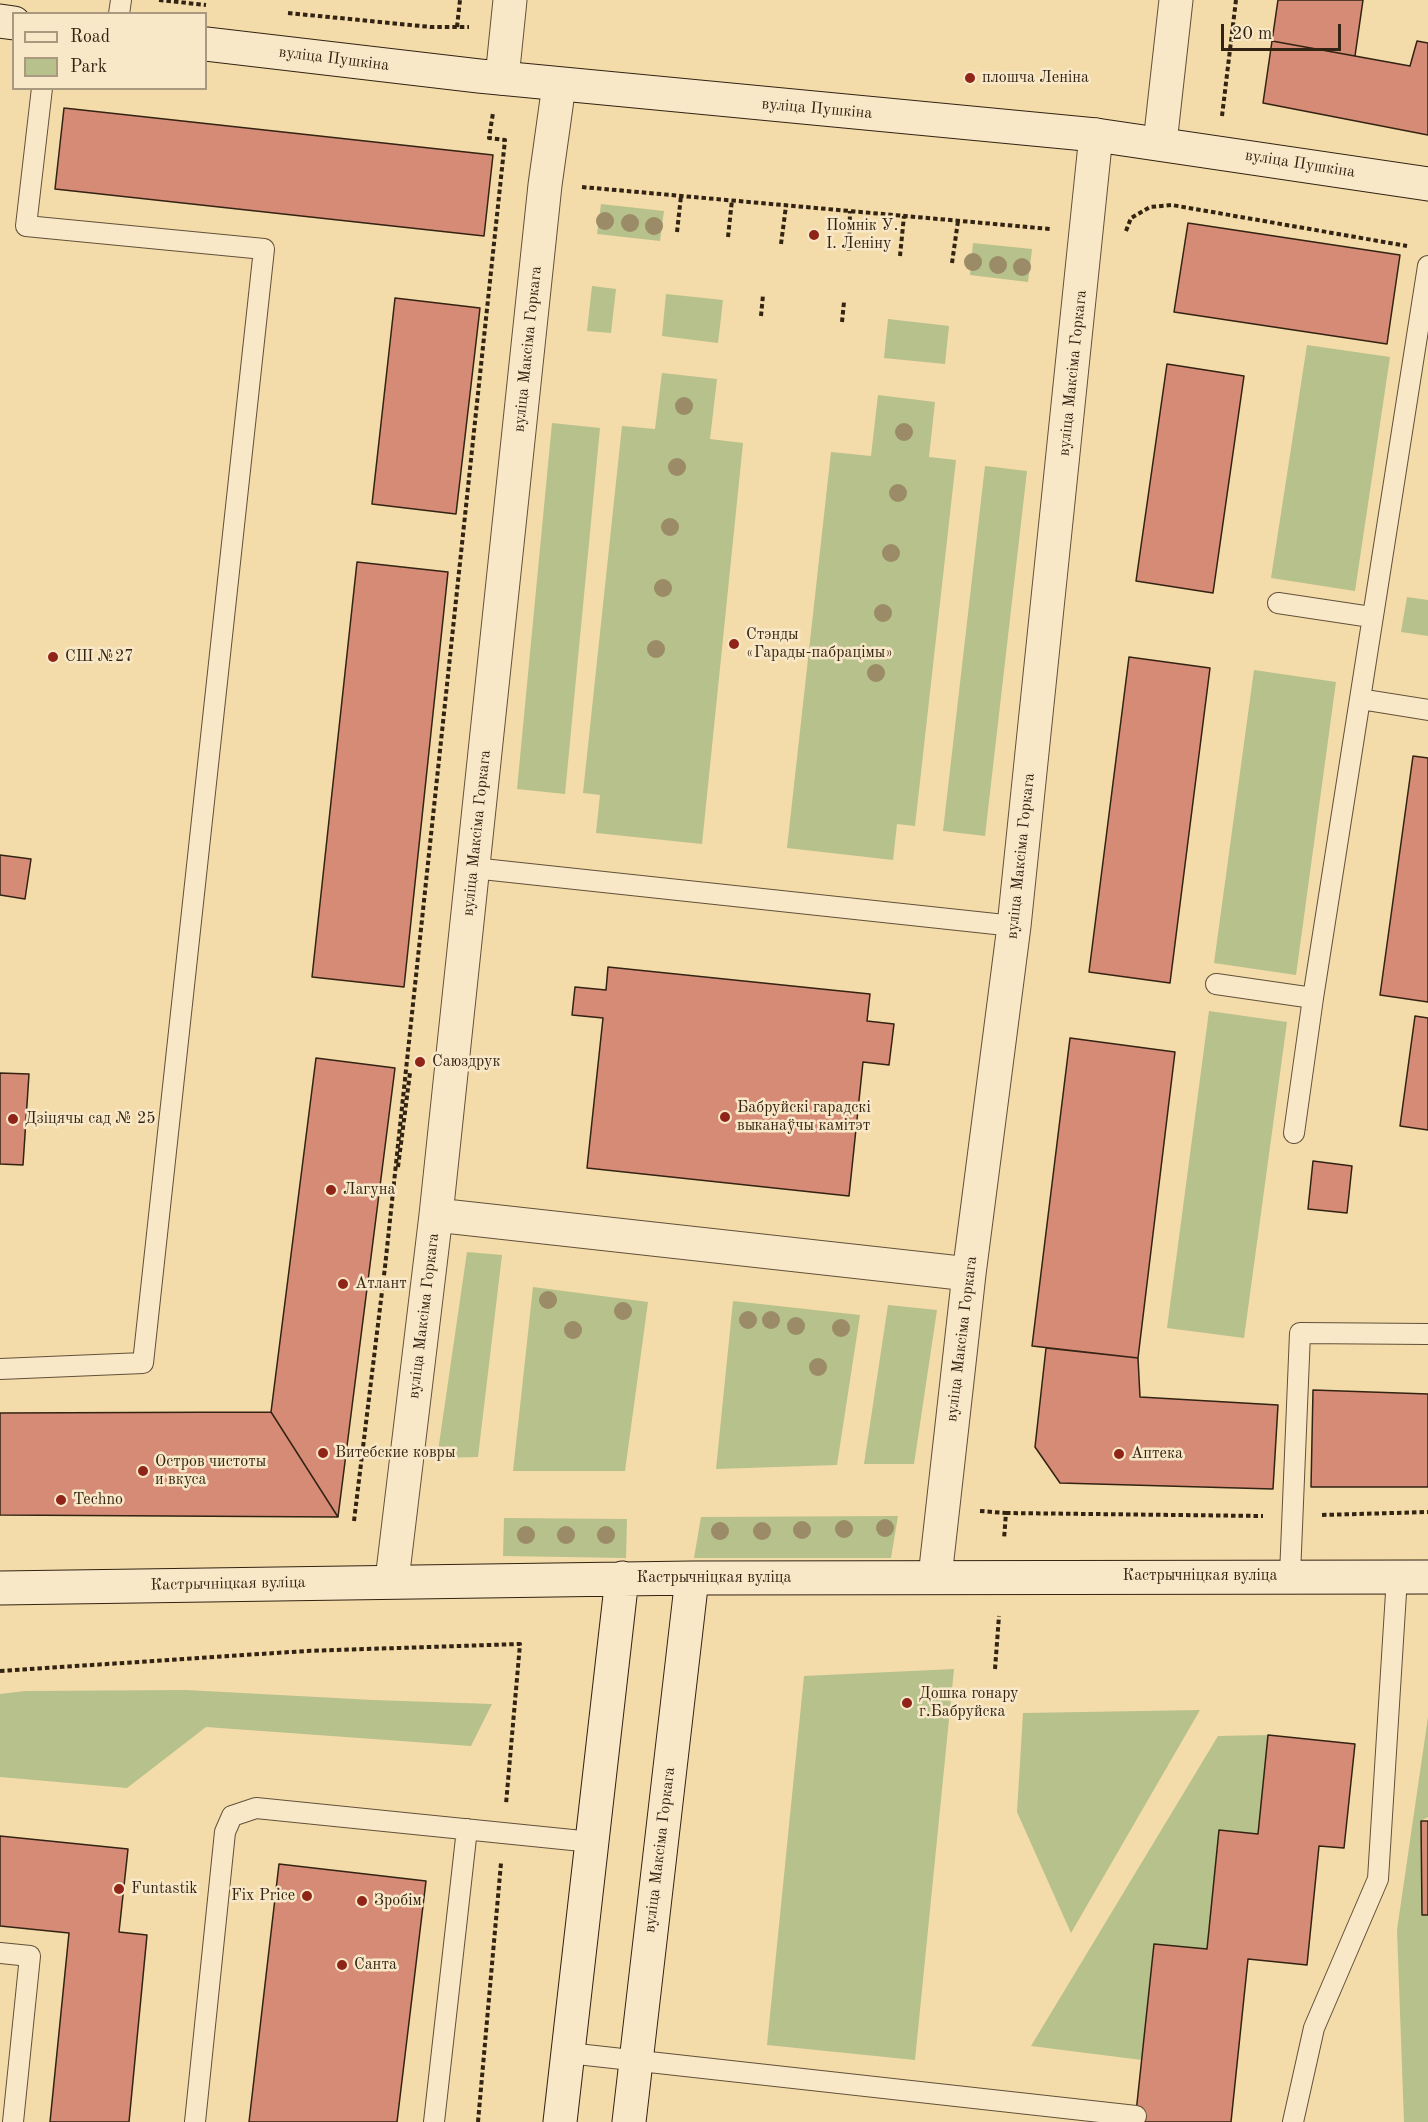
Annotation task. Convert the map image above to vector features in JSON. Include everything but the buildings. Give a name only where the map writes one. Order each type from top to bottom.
[{"type":"main road","points":[[1160,143],[1176,0]]},
{"type":"main road","points":[[502,78],[509,14]]},
{"type":"main road","name":"вуліца Пушкіна","points":[[207,44],[559,85],[1096,135],[1428,183]]},
{"type":"main road","name":"вуліца Максіма Горкага","points":[[392,1580],[436,1215],[544,196],[559,85]]},
{"type":"main road","name":"вуліца Максіма Горкага","points":[[935,1577],[969,1275],[1014,926],[1096,135]]},
{"type":"main road","points":[[436,1215],[969,1275]]},
{"type":"main road","name":"Кастрычніцкая вуліца","points":[[0,1588],[622,1578],[1290,1575],[1413,1577]]},
{"type":"main road","points":[[560,2122],[622,1578]]},
{"type":"main road","name":"вуліца Максіма Горкага","points":[[629,2122],[693,1578]]},
{"type":"lane","points":[[0,1369],[143,1363],[264,249],[26,226],[42,90]]},
{"type":"lane","points":[[1294,1133],[1312,998],[1371,617],[1421,362],[1428,266]]},
{"type":"lane","points":[[1278,603],[1371,617]]},
{"type":"lane","points":[[1360,699],[1428,710]]},
{"type":"lane","points":[[473,868],[1014,926]]},
{"type":"lane","points":[[1216,984],[1312,998]]},
{"type":"lane","points":[[1290,1575],[1300,1333],[1428,1334]]},
{"type":"lane","points":[[1293,2122],[1314,2028],[1378,1879],[1413,1577]]},
{"type":"lane","points":[[195,2122],[225,1832],[232,1816],[256,1808],[592,1842]]},
{"type":"lane","points":[[434,2122],[467,1829]]},
{"type":"lane","points":[[0,1953],[30,1956],[13,2122]]},
{"type":"lane","points":[[568,2053],[1136,2116]]},
{"type":"path","points":[[159,0],[218,6]]},
{"type":"path","points":[[457,27],[460,0]]},
{"type":"path","points":[[1222,117],[1236,0]]},
{"type":"path","points":[[277,12],[431,27],[457,27],[509,14]]},
{"type":"path","points":[[354,1521],[386,1255],[505,140],[489,138],[494,112]]},
{"type":"path","points":[[579,187],[1057,230]]},
{"type":"path","points":[[678,232],[681,196]]},
{"type":"path","points":[[728,237],[732,200]]},
{"type":"path","points":[[1124,238],[1131,218],[1150,207],[1172,205],[1416,248]]},
{"type":"path","points":[[781,244],[786,206]]},
{"type":"path","points":[[849,251],[850,212]]},
{"type":"path","points":[[900,256],[904,216]]},
{"type":"path","points":[[952,262],[958,221]]},
{"type":"path","points":[[761,315],[763,295]]},
{"type":"path","points":[[842,322],[844,302]]},
{"type":"path","points":[[1006,1513],[1292,1516],[1428,1512]]},
{"type":"path","points":[[0,1671],[306,1651],[520,1644],[478,2122]]},
{"type":"green space","points":[[601,204],[664,211],[660,241],[597,234]]},
{"type":"green space","points":[[973,243],[1032,249],[1028,282],[970,275]]},
{"type":"green space","points":[[592,286],[616,289],[611,333],[587,331]]},
{"type":"green space","points":[[666,294],[723,300],[718,343],[662,336]]},
{"type":"green space","points":[[888,319],[949,326],[945,364],[884,358]]},
{"type":"green space","points":[[1307,345],[1390,357],[1355,591],[1271,578]]},
{"type":"green space","points":[[662,373],[717,379],[710,439],[743,443],[702,844],[596,833],[600,795],[583,793],[622,426],[655,429]]},
{"type":"green space","points":[[878,395],[935,402],[929,457],[956,460],[915,826],[897,824],[893,860],[787,848],[831,452],[871,456]]},
{"type":"green space","points":[[552,423],[600,428],[565,794],[517,789]]},
{"type":"green space","points":[[985,466],[1027,471],[985,836],[943,831]]},
{"type":"green space","points":[[1407,597],[1428,600],[1428,636],[1401,632]]},
{"type":"green space","points":[[1254,670],[1336,682],[1296,975],[1214,963]]},
{"type":"green space","points":[[1209,1011],[1287,1022],[1244,1338],[1167,1328]]},
{"type":"green space","points":[[467,1252],[502,1255],[478,1457],[437,1458]]},
{"type":"green space","points":[[533,1287],[648,1302],[625,1471],[513,1471]]},
{"type":"green space","points":[[733,1301],[860,1315],[837,1465],[716,1469]]},
{"type":"green space","points":[[888,1305],[937,1310],[914,1464],[864,1464]]},
{"type":"green space","points":[[898,1516],[891,1558],[694,1558],[701,1517]]},
{"type":"green space","points":[[504,1518],[627,1519],[626,1558],[503,1556]]},
{"type":"green space","points":[[954,1669],[915,2060],[767,2045],[804,1676]]},
{"type":"green space","points":[[186,1690],[492,1704],[471,1746],[206,1727],[127,1788],[0,1777],[0,1694],[25,1691]]},
{"type":"green space","points":[[1200,1710],[1071,1933],[1017,1812],[1023,1713]]},
{"type":"green space","points":[[1428,1717],[1428,1817],[1421,1821],[1422,1915],[1428,1915],[1428,2122],[1404,2122],[1397,1930]]},
{"type":"green space","points":[[1268,1735],[1258,1834],[1219,1831],[1207,1949],[1154,1944],[1142,2060],[1031,2046],[1218,1736]]},
{"type":"place","name":"плошча Леніна","points":[[970,78]]},
{"type":"place","name":"Помнік У. І. Леніну","points":[[814,235]]},
{"type":"place","name":"Стэнды «Гарады-пабрацімы»","points":[[734,644]]},
{"type":"place","name":"СШ №27","points":[[53,657]]},
{"type":"place","name":"Саюздрук","points":[[420,1062]]},
{"type":"place","name":"Бабруйскі гарадскі выканаўчы камітэт","points":[[725,1117]]},
{"type":"place","name":"Дзіцячы сад № 25","points":[[13,1119]]},
{"type":"place","name":"Лагуна","points":[[331,1190]]},
{"type":"place","name":"Атлант","points":[[343,1284]]},
{"type":"place","name":"Витебские ковры","points":[[323,1453]]},
{"type":"place","name":"Аптека","points":[[1119,1454]]},
{"type":"place","name":"Остров чистоты и вкуса","points":[[143,1471]]},
{"type":"place","name":"Techno","points":[[61,1500]]},
{"type":"place","name":"Дошка гонару г.Бабруйска","points":[[907,1703]]},
{"type":"place","name":"Funtastik","points":[[119,1889]]},
{"type":"place","name":"Fix Price","points":[[307,1896]]},
{"type":"place","name":"Зробім","points":[[362,1901]]},
{"type":"place","name":"Санта","points":[[342,1965]]}]
